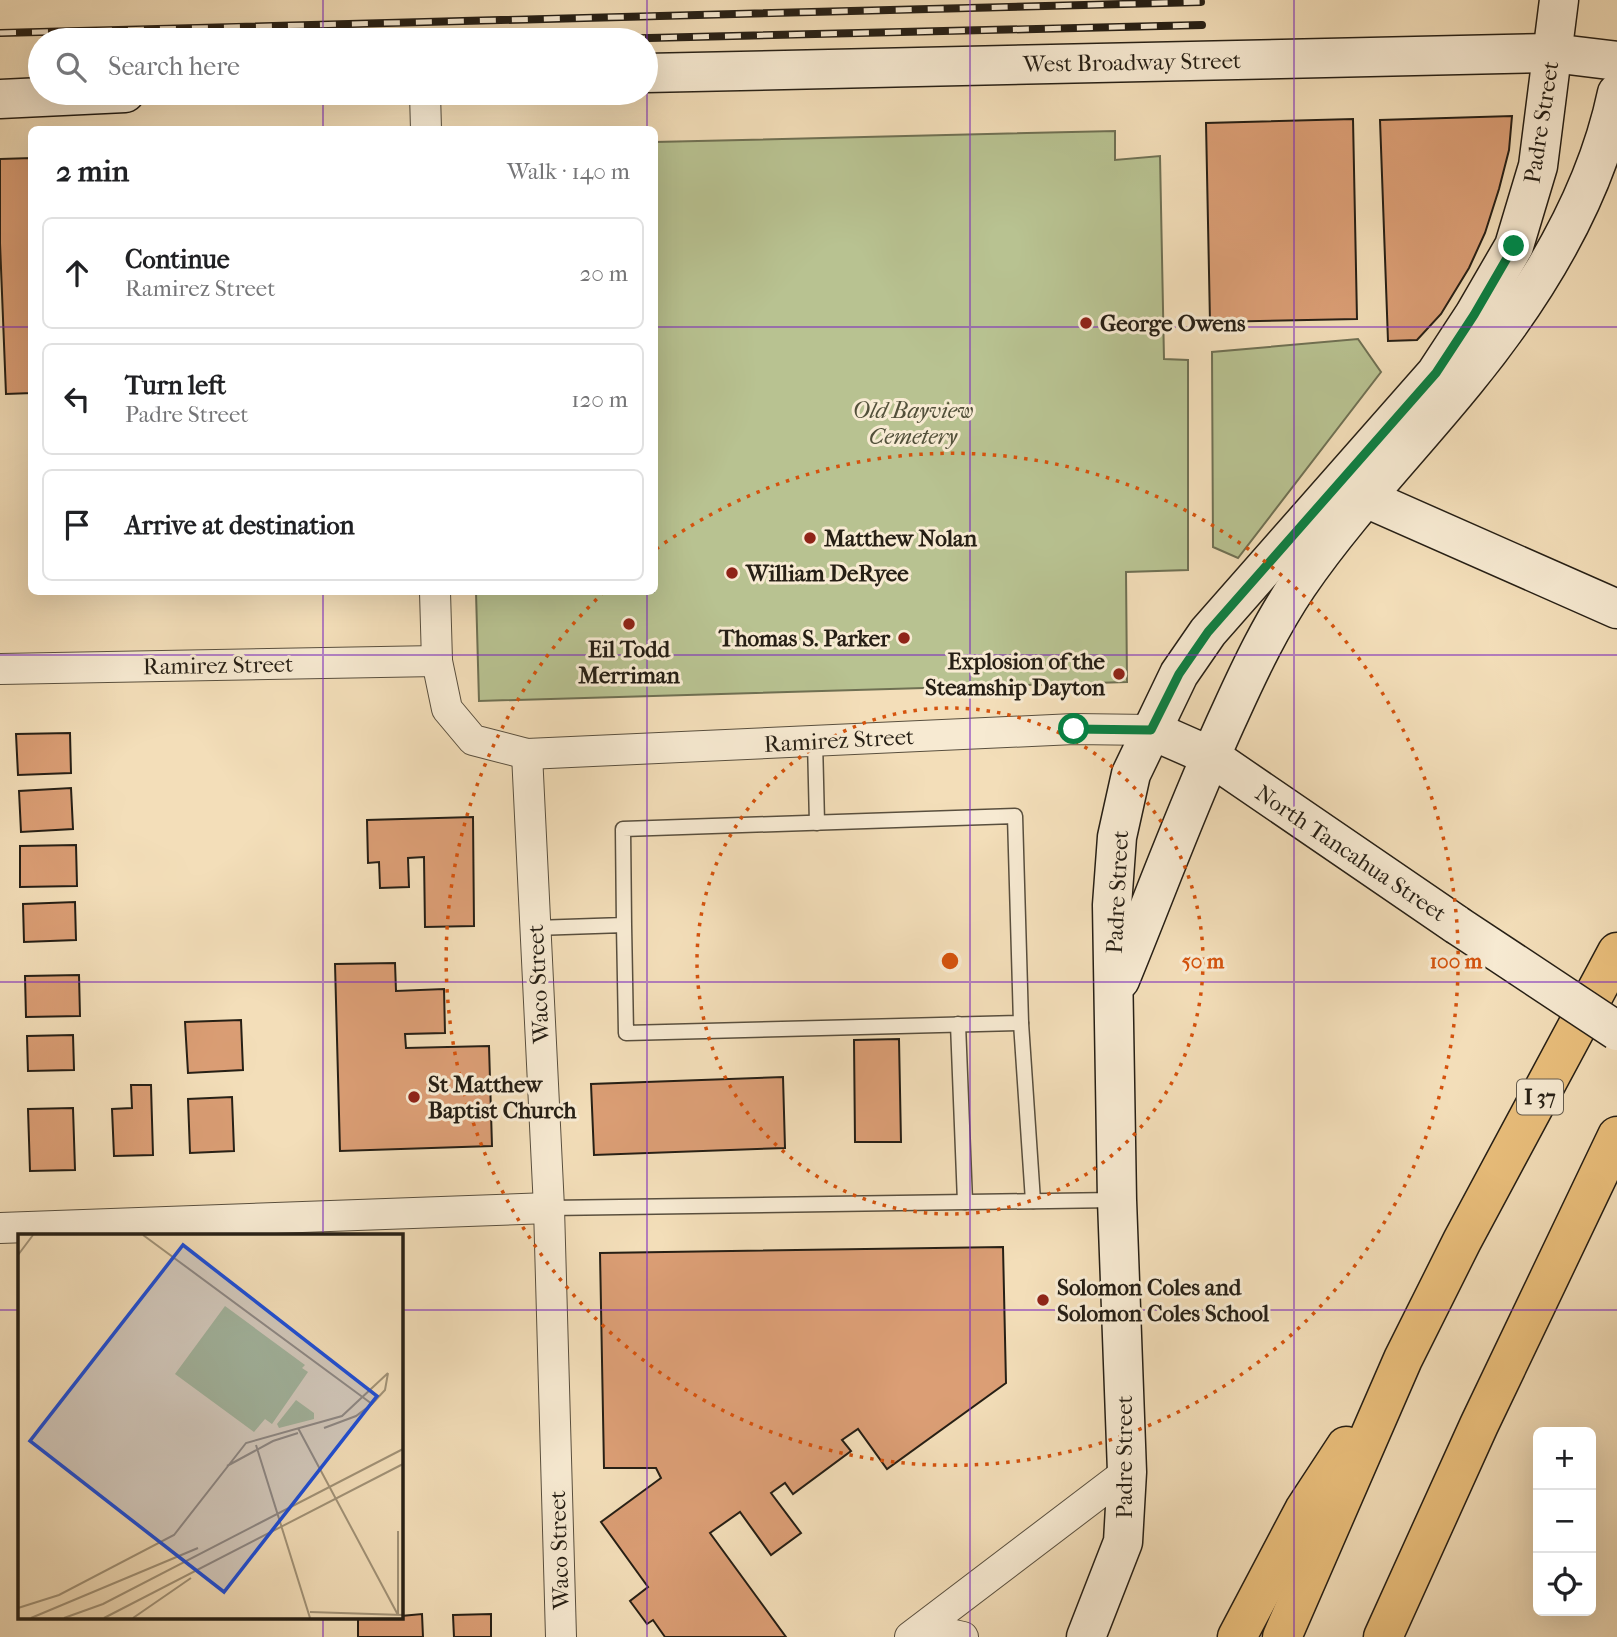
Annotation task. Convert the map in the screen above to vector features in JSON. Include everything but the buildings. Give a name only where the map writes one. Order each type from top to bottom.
[{"type":"highway","name":"I 37","points":[[1282,1637],[1403,1359],[1462,1241],[1617,952]]},
{"type":"highway","points":[[1383,1637],[1617,1136]]},
{"type":"highway","points":[[1411,1637],[1513,1355]]},
{"type":"highway","points":[[1237,1637],[1304,1510],[1403,1359]]},
{"type":"main road","name":"Padre Street","points":[[1114,995],[1210,756],[1259,650],[1352,492],[1436,373],[1514,246],[1538,166],[1559,0]]},
{"type":"main road","name":"West Broadway Street","points":[[658,73],[1552,53],[1617,61]]},
{"type":"main road","name":"Padre Street","points":[[1086,1637],[1123,1542],[1128,1472],[1117,1200],[1112,905],[1117,837],[1131,774],[1179,674],[1208,632],[1467,380],[1514,316],[1587,190],[1608,133],[1617,93]]},
{"type":"main road","points":[[0,99],[28,98]]},
{"type":"main road","points":[[1352,492],[1612,607]]},
{"type":"main road","name":"North Tancahua Street","points":[[1151,730],[1210,756],[1617,1031]]},
{"type":"street","points":[[425,105],[426,126]]},
{"type":"street","points":[[435,595],[437,662],[447,709],[473,740],[527,754]]},
{"type":"street","name":"Ramirez Street","points":[[0,669],[437,662]]},
{"type":"street","name":"Ramirez Street","points":[[527,754],[1074,729],[1151,730]]},
{"type":"street","name":"Waco Street","points":[[527,754],[549,1208],[561,1637]]},
{"type":"street","points":[[0,1228],[549,1208]]},
{"type":"street","points":[[910,1637],[1128,1472]]},
{"type":"street","points":[[932,1637],[945,1633],[963,1637]]},
{"type":"lane","points":[[814,741],[817,822]]},
{"type":"lane","points":[[1021,1023],[626,1033],[623,828],[1015,816],[1021,1023],[1033,1201]]},
{"type":"lane","points":[[535,928],[624,925]]},
{"type":"lane","points":[[958,1024],[964,1202]]},
{"type":"lane","points":[[549,1208],[1117,1200]]},
{"type":"green space","name":"Old Bayview Cemetery","points":[[1115,131],[1115,160],[1160,156],[1164,359],[1188,360],[1188,570],[1126,572],[1127,682],[479,701],[476,595],[658,595],[658,142]]},
{"type":"green space","points":[[1358,339],[1381,372],[1238,558],[1213,547],[1212,352]]},
{"type":"railway","points":[[194,28],[1201,2]]},
{"type":"railway","points":[[658,38],[1202,25]]},
{"type":"railway","points":[[0,33],[28,32]]},
{"type":"place","name":"George Owens","points":[[1086,323]]},
{"type":"place","name":"Matthew Nolan","points":[[810,538]]},
{"type":"place","name":"William DeRyee","points":[[732,573]]},
{"type":"place","name":"Eil Todd Merriman","points":[[629,624]]},
{"type":"place","name":"Thomas S. Parker","points":[[904,638]]},
{"type":"place","name":"Explosion of the Steamship Dayton","points":[[1119,674]]},
{"type":"place","name":"St Matthew Baptist Church","points":[[414,1097]]},
{"type":"place","name":"Solomon Coles and Solomon Coles School","points":[[1043,1300]]},
{"type":"route","points":[[1074,729],[1151,730],[1179,674],[1208,632],[1436,373],[1514,246]]}]
